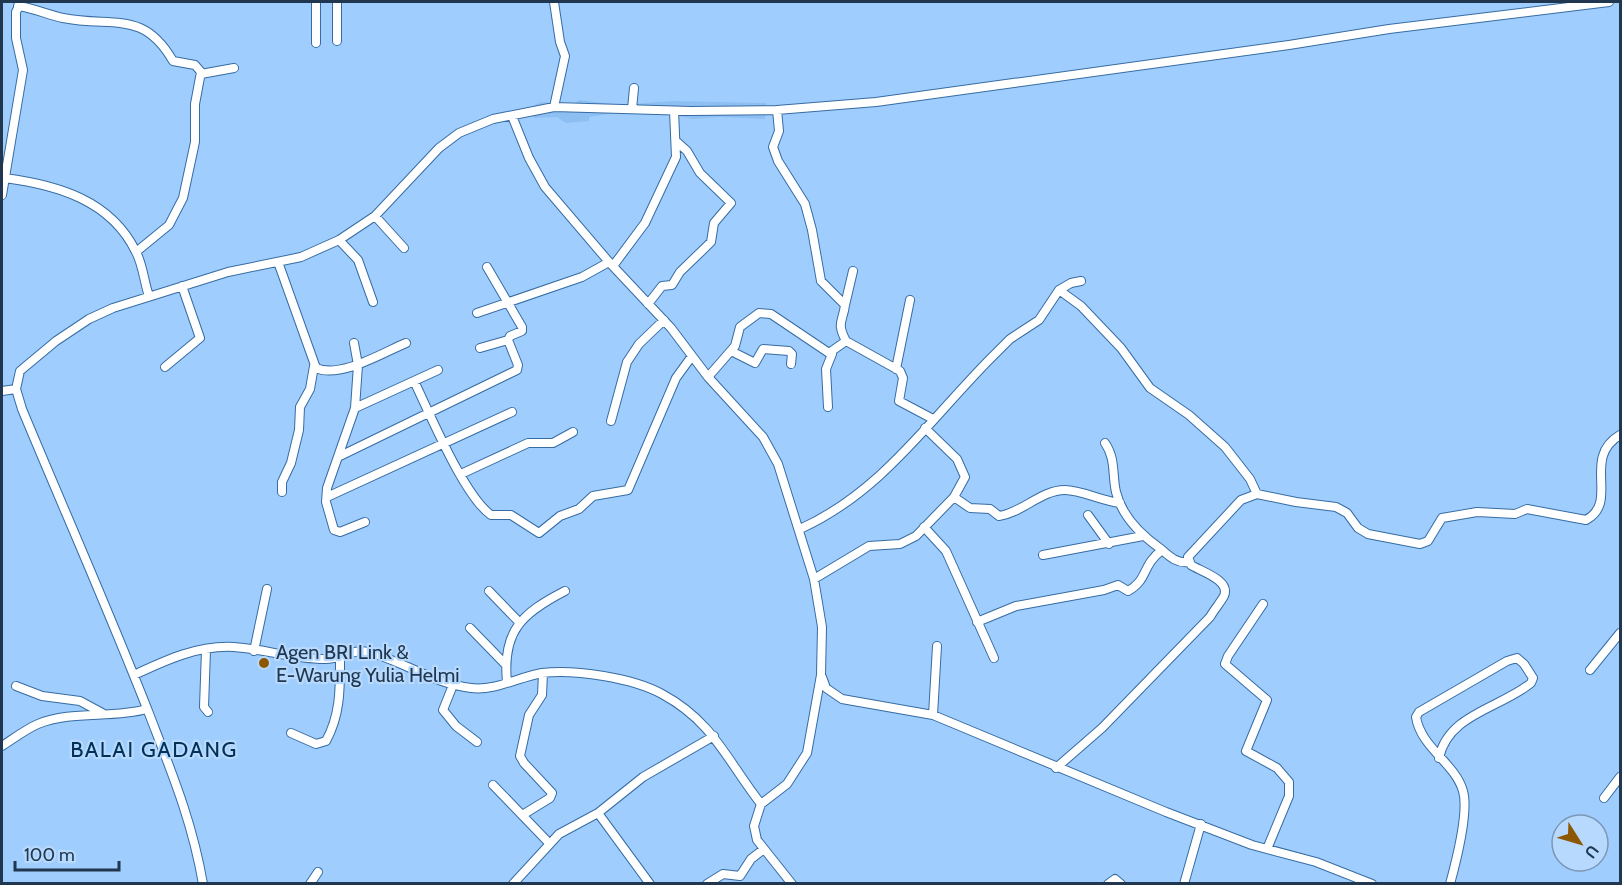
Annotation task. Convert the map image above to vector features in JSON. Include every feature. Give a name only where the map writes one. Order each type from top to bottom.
[{"type":"street","points":[[316,2],[316,43]]},
{"type":"street","points":[[337,2],[337,41]]},
{"type":"street","points":[[554,2],[560,42],[565,56],[554,107]]},
{"type":"street","points":[[203,884],[196,843],[183,797],[22,409],[16,389],[17,377],[25,365],[88,319],[150,296],[228,272],[300,257],[339,240],[375,216],[439,148],[473,127],[554,107],[674,111],[777,110],[936,94],[1289,45],[1389,28],[1609,2]]},
{"type":"street","points":[[2,195],[24,70],[16,42],[16,12],[20,4],[63,18],[138,25],[156,37],[173,61],[195,65],[201,74],[195,104],[195,142],[183,198],[169,225],[136,252]]},
{"type":"street","points":[[201,74],[234,68]]},
{"type":"street","points":[[632,109],[634,88]]},
{"type":"street","points":[[777,110],[779,131],[773,147],[778,161],[805,204],[813,230],[821,281],[845,305]]},
{"type":"street","points":[[477,313],[582,277],[611,264],[645,223],[676,157],[674,111]]},
{"type":"street","points":[[512,116],[529,158],[545,187],[611,264],[664,320],[708,377],[752,423],[773,452],[800,529],[814,579],[822,627],[821,675],[807,753],[787,784],[761,804],[754,826],[754,835],[792,884]]},
{"type":"street","points":[[648,304],[662,285],[672,285],[680,272],[708,246],[713,239],[715,222],[731,203],[700,173],[687,151],[677,142]]},
{"type":"street","points":[[5,178],[56,186],[78,196],[108,217],[136,252],[150,296]]},
{"type":"street","points":[[375,216],[404,248]]},
{"type":"street","points":[[339,240],[358,260],[373,302]]},
{"type":"street","points":[[278,262],[314,366],[310,389],[300,407],[299,430],[291,464],[282,482],[282,492]]},
{"type":"street","points":[[480,348],[508,340],[523,329],[487,267]]},
{"type":"street","points":[[853,271],[839,327],[846,341],[896,369],[903,378],[899,401],[933,419]]},
{"type":"street","points":[[800,529],[830,515],[887,472],[933,419],[1010,339],[1039,320],[1059,290],[1071,283],[1081,281]]},
{"type":"street","points":[[165,367],[200,338],[182,286]]},
{"type":"street","points":[[1059,290],[1081,306],[1121,348],[1150,388],[1194,419],[1225,447],[1250,479],[1257,494]]},
{"type":"street","points":[[896,369],[910,300]]},
{"type":"street","points":[[708,377],[731,351],[737,341],[740,327],[753,316],[765,312],[832,354]]},
{"type":"street","points":[[611,421],[627,362],[639,344],[664,320]]},
{"type":"street","points":[[338,457],[517,370],[508,340]]},
{"type":"street","points":[[828,407],[826,369],[832,354],[846,341]]},
{"type":"street","points":[[354,343],[358,364],[355,408],[327,488],[327,497],[334,531],[340,532],[365,522]]},
{"type":"street","points":[[314,366],[321,370],[358,364],[406,343]]},
{"type":"street","points":[[731,351],[755,363],[763,349],[789,351],[792,354],[791,364]]},
{"type":"street","points":[[414,381],[461,474],[487,513],[494,516],[511,514],[539,533],[560,516],[579,509],[593,496],[624,492],[635,477],[676,378],[692,356]]},
{"type":"street","points":[[355,408],[438,370]]},
{"type":"street","points":[[2,390],[16,389]]},
{"type":"street","points":[[327,497],[512,412]]},
{"type":"street","points":[[814,579],[869,546],[900,544],[916,536],[954,497],[964,477],[962,467],[925,429]]},
{"type":"street","points":[[461,474],[528,443],[553,443],[573,432]]},
{"type":"street","points":[[1189,562],[1190,554],[1241,500],[1257,494],[1336,507],[1347,513],[1358,528],[1368,534],[1420,544],[1428,541],[1442,518],[1466,514],[1515,514],[1527,509],[1587,520],[1593,516],[1600,505],[1603,485],[1599,471],[1605,451],[1620,435]]},
{"type":"street","points":[[1056,768],[1102,728],[1177,652],[1203,625],[1224,596],[1224,586],[1219,580],[1189,562],[1173,559],[1143,536],[1130,521],[1116,490],[1115,466],[1106,443]]},
{"type":"street","points":[[954,497],[970,508],[990,508],[999,516],[1047,495],[1065,490],[1100,501],[1120,503]]},
{"type":"street","points":[[1088,515],[1109,544]]},
{"type":"street","points":[[924,527],[946,551],[994,658]]},
{"type":"street","points":[[1042,555],[1143,536]]},
{"type":"street","points":[[977,622],[1016,606],[1104,590],[1118,585],[1128,591],[1141,582],[1150,559],[1162,550]]},
{"type":"street","points":[[254,651],[267,589]]},
{"type":"street","points":[[489,591],[519,622]]},
{"type":"street","points":[[507,682],[506,665],[509,644],[519,622],[534,607],[565,591]]},
{"type":"street","points":[[1263,604],[1225,664],[1267,700],[1246,751],[1277,768],[1289,783],[1289,796],[1267,849]]},
{"type":"street","points":[[470,628],[506,665]]},
{"type":"street","points":[[1590,670],[1620,633]]},
{"type":"street","points":[[933,715],[937,646]]},
{"type":"street","points":[[134,675],[173,656],[234,647],[324,659],[363,651],[453,685],[478,688],[543,673],[593,676],[642,686],[694,714],[714,736],[761,804]]},
{"type":"street","points":[[207,650],[204,707],[208,712]]},
{"type":"street","points":[[291,733],[316,744],[326,741],[335,724],[338,711],[340,657]]},
{"type":"street","points":[[1439,758],[1441,746],[1453,729],[1532,683],[1533,678],[1524,664],[1514,658],[1419,712],[1416,717],[1421,735],[1463,790],[1464,802],[1459,848],[1450,884]]},
{"type":"street","points":[[524,814],[550,798],[552,792],[524,764],[520,756],[529,715],[542,695],[543,673]]},
{"type":"street","points":[[821,675],[826,688],[842,699],[879,708],[933,715],[993,738],[1056,768],[1201,824],[1267,849],[1316,862],[1372,884]]},
{"type":"street","points":[[453,685],[443,710],[456,726],[477,742]]},
{"type":"street","points":[[16,686],[42,696],[80,701],[104,714]]},
{"type":"street","points":[[2,746],[37,724],[104,714],[124,714],[147,709]]},
{"type":"street","points":[[513,884],[559,834],[598,813],[643,777],[714,736]]},
{"type":"street","points":[[1604,798],[1620,777]]},
{"type":"street","points":[[493,785],[524,814],[549,843]]},
{"type":"street","points":[[598,813],[650,884]]},
{"type":"street","points":[[1184,884],[1201,824]]},
{"type":"street","points":[[707,884],[723,874],[740,876],[751,859],[764,849]]},
{"type":"street","points":[[310,884],[318,872]]},
{"type":"street","points":[[1108,884],[1115,879],[1121,884]]},
{"type":"shaded area","points":[[579,100],[619,105],[673,101],[766,103],[765,119],[719,117],[693,119],[672,115],[615,113],[589,117],[589,121],[566,123],[557,117],[534,118],[529,108],[541,102],[574,104]]},
{"type":"place","name":"Agen BRI Link & E-Warung Yulia Helmi","points":[[264,663]]},
{"type":"district","name":"BALAI GADANG","points":[[154,749]]}]
